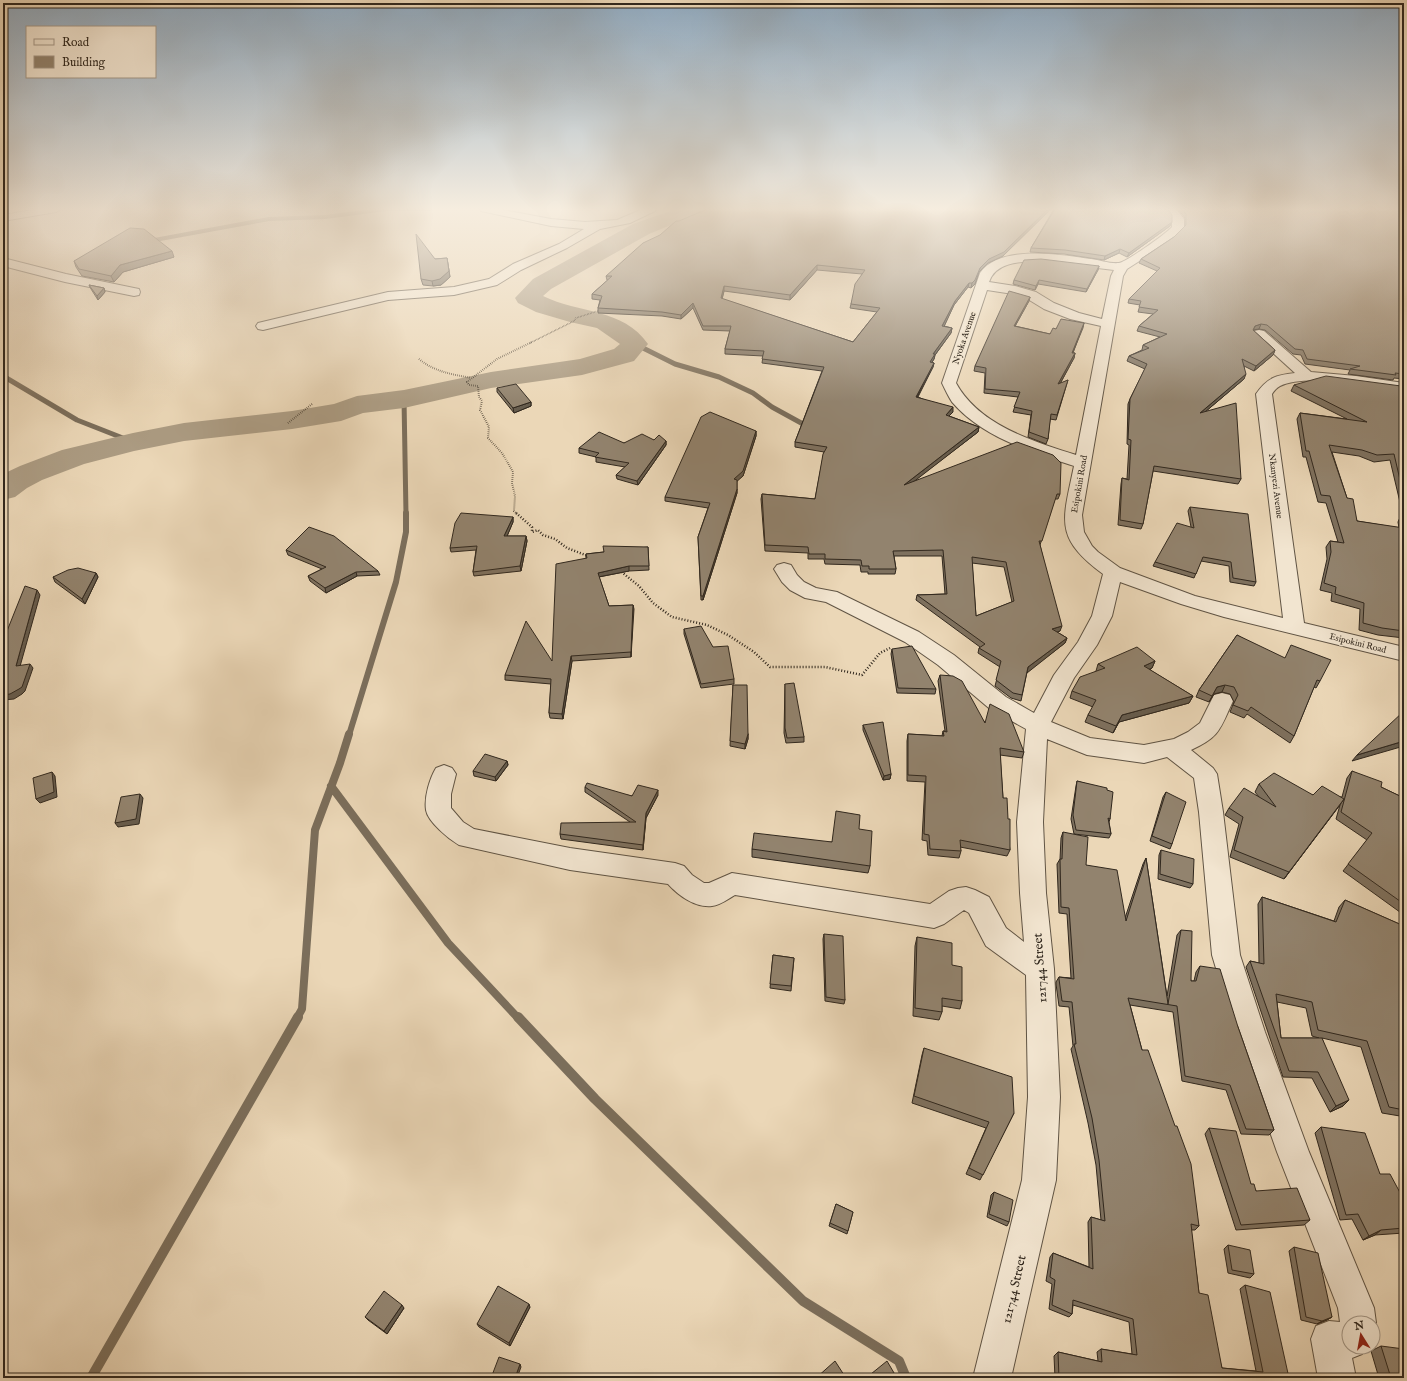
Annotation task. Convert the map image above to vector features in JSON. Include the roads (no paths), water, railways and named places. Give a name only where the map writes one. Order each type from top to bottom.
[{"type":"street","points":[[47,273],[134,292]]},
{"type":"street","points":[[263,326],[388,296],[454,291],[493,282],[507,273]]},
{"type":"street","name":"Nyoka Avenue","points":[[986,273],[949,384],[952,393],[967,411],[989,425],[1052,453],[1082,463]]},
{"type":"street","name":"Esipokini Road","points":[[1118,273],[1073,514],[1075,532],[1084,548],[1113,572],[1202,604],[1404,654]]},
{"type":"street","points":[[982,285],[1015,290],[1031,295],[1049,306],[1075,316],[1108,324]]},
{"type":"street","points":[[1259,334],[1308,377]]},
{"type":"street","name":"Nkanyezi Avenue","points":[[1294,626],[1264,394],[1274,383],[1297,377],[1404,387]]},
{"type":"street","points":[[784,569],[789,578],[797,586],[812,594],[830,596],[912,637],[946,660],[998,703],[1038,726],[1087,746],[1144,754],[1179,746],[1196,738],[1209,728],[1222,701]]},
{"type":"street","name":"121744 Street","points":[[992,1378],[1039,1180],[1044,1097],[1040,969],[1033,893],[1030,822],[1038,726],[1065,675],[1086,645],[1102,616],[1113,572]]},
{"type":"street","points":[[1171,748],[1206,774],[1226,955],[1250,1032],[1293,1152],[1356,1308],[1357,1315]]},
{"type":"street","points":[[444,774],[439,794],[438,810],[444,820],[468,838],[570,859],[675,874],[683,883],[698,892],[712,895],[732,884],[845,904],[934,916],[958,900],[966,898],[979,905],[996,937],[1040,969]]},
{"type":"street","points":[[1337,1378],[1329,1339],[1341,1340]]},
{"type":"waterway","points":[[3,490],[15,481],[31,473],[73,457],[133,442],[184,432],[292,420],[341,412],[357,405],[404,399],[491,380],[582,367],[624,355],[635,344],[626,335],[605,322],[579,317],[545,307],[527,298],[542,284],[561,273]]},
{"type":"waterway","points":[[635,344],[675,364],[719,377],[753,393],[772,407],[803,424]]},
{"type":"waterway","points":[[3,376],[77,420],[133,442]]},
{"type":"waterway","points":[[404,399],[406,514]]},
{"type":"waterway","points":[[349,735],[396,582],[406,532],[406,514]]},
{"type":"waterway","points":[[331,786],[349,734]]},
{"type":"waterway","points":[[297,1018],[302,1009],[315,830],[331,786]]},
{"type":"waterway","points":[[331,786],[448,943],[518,1018]]},
{"type":"waterway","points":[[91,1378],[298,1017]]},
{"type":"waterway","points":[[518,1017],[595,1099],[803,1301],[899,1361],[906,1378]]}]
